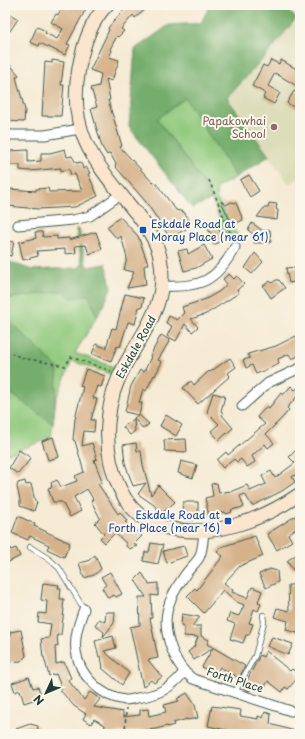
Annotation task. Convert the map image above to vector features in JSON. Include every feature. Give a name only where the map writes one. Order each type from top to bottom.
[{"type":"street","name":"Eskdale Road","points":[[107,5],[93,24],[84,44],[80,61],[76,95],[80,129],[89,151],[97,164],[145,224],[154,239],[160,257],[162,286],[157,308],[120,374],[111,401],[107,432],[114,475],[124,498],[144,519],[155,525],[183,531],[204,531],[262,516],[274,511],[300,494]]},
{"type":"street","points":[[5,135],[45,135],[80,129]]},
{"type":"street","points":[[18,225],[73,220],[90,216],[121,194]]},
{"type":"street","points":[[162,286],[192,286],[207,281],[224,266],[235,247]]},
{"type":"street","points":[[242,406],[268,382],[300,368]]},
{"type":"street","points":[[84,609],[77,627],[75,645],[81,669],[90,682],[99,689],[126,700],[154,695],[174,684],[184,672],[167,634],[166,608],[178,585],[198,558],[202,549],[204,531]]},
{"type":"street","name":"Forth Place","points":[[184,672],[207,685],[291,710]]},
{"type":"lane","points":[[30,547],[50,560],[59,568],[84,609]]},
{"type":"lane","points":[[234,694],[255,656],[264,622],[263,615]]},
{"type":"path","points":[[209,180],[235,247]]},
{"type":"path","points":[[5,351],[23,358],[65,366],[71,357],[120,374]]},
{"type":"path","points":[[125,734],[126,700]]},
{"type":"shaded area","name":"Papakowhai School","points":[[296,18],[300,19],[300,178],[289,184],[227,98],[271,50]]},
{"type":"green space","points":[[210,5],[282,5],[296,18],[271,50],[227,98],[269,156],[236,177],[185,98],[157,119],[208,189],[212,199],[192,208],[129,127],[135,49],[169,25],[201,23]]},
{"type":"green space","points":[[185,98],[236,177],[217,188],[216,197],[237,235],[226,236],[208,189],[157,119]]},
{"type":"green space","points":[[76,229],[79,229],[86,265],[88,267],[106,264],[111,287],[104,305],[75,353],[117,368],[113,375],[72,361],[56,399],[51,438],[5,455],[5,284],[32,270],[79,268],[82,264]]},
{"type":"green space","points":[[76,229],[79,229],[86,265],[88,267],[106,264],[111,287],[104,305],[97,317],[89,295],[72,298],[63,291],[5,299],[5,260],[32,270],[79,268],[82,264]]},
{"type":"green space","points":[[5,317],[58,368],[53,424],[5,389]]},
{"type":"building","points":[[63,5],[82,5],[87,7],[67,44],[70,45],[65,55],[40,43],[39,46],[30,42],[37,27],[46,31],[45,33],[57,39],[63,29],[51,22],[56,14],[58,15]]},
{"type":"building","points":[[128,5],[151,5],[135,18],[133,15],[121,29],[124,31],[118,37],[117,36],[110,49],[112,50],[109,57],[119,60],[112,81],[106,79],[110,100],[108,100],[122,146],[120,147],[153,183],[155,182],[176,210],[184,212],[189,220],[183,224],[186,229],[170,238],[146,202],[115,166],[116,164],[110,153],[107,155],[102,147],[91,109],[97,107],[91,88],[99,86],[101,74],[90,70],[109,30],[108,28]]},
{"type":"building","points":[[10,14],[18,19],[10,31],[5,28],[5,23]]},
{"type":"building","points":[[5,59],[19,75],[16,77],[25,110],[24,122],[5,121],[5,86],[10,85],[5,79]]},
{"type":"building","points":[[52,60],[64,62],[61,85],[64,85],[61,116],[42,116],[45,62],[52,63]]},
{"type":"building","points":[[271,60],[279,64],[281,60],[300,71],[300,81],[297,86],[275,73],[268,86],[280,93],[274,104],[263,98],[265,93],[252,86],[263,65],[267,67]]},
{"type":"building","points":[[294,91],[300,94],[300,111],[287,103]]},
{"type":"building","points":[[65,149],[67,157],[72,156],[76,163],[81,162],[83,169],[86,167],[90,173],[88,174],[98,196],[75,207],[38,209],[8,206],[9,189],[36,191],[36,189],[48,188],[49,192],[82,191],[75,174],[71,175],[69,169],[61,171],[61,168],[30,171],[20,170],[20,165],[5,165],[5,154],[10,154],[10,151],[28,150],[28,162],[41,161],[41,153],[50,153]]},
{"type":"building","points":[[249,175],[259,191],[250,197],[240,180]]},
{"type":"building","points":[[221,201],[226,205],[231,202],[236,203],[243,220],[232,225]]},
{"type":"building","points":[[269,203],[277,204],[277,220],[257,217],[264,208],[268,208]]},
{"type":"building","points":[[120,217],[138,236],[148,264],[144,266],[146,285],[127,288],[134,272],[124,270],[127,258],[121,236],[117,239],[107,227]]},
{"type":"building","points":[[252,223],[263,231],[270,230],[271,242],[254,243],[254,235],[248,230]]},
{"type":"building","points":[[216,225],[223,237],[220,240],[221,241],[214,245],[211,239],[213,238],[208,229]]},
{"type":"building","points":[[35,232],[42,232],[43,237],[57,236],[57,239],[69,238],[69,240],[96,232],[102,249],[89,254],[86,245],[75,246],[76,253],[65,254],[65,249],[37,251],[38,256],[23,260],[19,242],[36,238]]},
{"type":"building","points":[[5,240],[14,242],[11,256],[5,255]]},
{"type":"building","points":[[204,245],[212,259],[196,268],[184,271],[178,251],[187,249],[188,254]]},
{"type":"building","points":[[255,253],[263,262],[252,274],[245,268]]},
{"type":"building","points":[[296,267],[297,269],[300,268],[300,281],[289,283],[286,268]]},
{"type":"building","points":[[229,274],[234,279],[237,276],[244,284],[237,290],[239,293],[206,314],[191,319],[198,327],[192,332],[185,324],[176,341],[167,336],[172,326],[166,323],[169,316],[177,320],[184,313],[182,307],[206,299],[220,291],[227,284],[223,279]]},
{"type":"building","points":[[279,280],[285,288],[271,298],[263,286],[270,281],[272,283]]},
{"type":"building","points":[[125,294],[144,298],[142,307],[139,307],[135,324],[128,322],[120,347],[117,346],[111,361],[92,354],[96,344],[106,348],[112,328],[116,329]]},
{"type":"building","points":[[161,335],[170,340],[158,360],[162,362],[155,376],[154,375],[146,391],[143,389],[139,403],[142,403],[139,415],[149,424],[143,429],[134,418],[138,415],[125,412],[131,386],[140,370],[144,372],[151,357],[150,356]]},
{"type":"building","points":[[296,336],[300,344],[300,355],[292,359],[289,354],[278,359],[279,364],[256,374],[252,365],[246,368],[243,360],[250,358],[248,354],[276,346]]},
{"type":"building","points":[[230,358],[236,367],[228,373],[230,376],[198,404],[183,388],[191,381],[194,385],[209,371],[210,372]]},
{"type":"building","points":[[86,369],[105,376],[101,387],[97,386],[93,398],[97,399],[91,420],[95,420],[94,432],[84,431],[82,446],[92,443],[97,459],[94,460],[101,478],[101,483],[98,484],[118,514],[120,512],[127,521],[125,522],[142,536],[134,544],[137,546],[129,549],[126,546],[126,543],[115,533],[105,543],[100,538],[104,534],[95,523],[100,518],[91,501],[93,499],[87,489],[74,497],[81,511],[70,517],[62,502],[53,502],[48,488],[52,487],[51,483],[57,480],[61,487],[77,481],[75,476],[84,472],[75,441],[73,440],[75,419],[83,387],[80,386]]},
{"type":"building","points":[[291,386],[295,390],[300,386],[300,393],[287,408],[289,410],[266,434],[274,443],[268,448],[265,444],[252,456],[255,462],[247,467],[241,459],[237,462],[234,459],[223,468],[217,460],[226,452],[228,455],[265,424],[257,417],[267,406],[269,408],[281,393],[283,395]]},
{"type":"building","points":[[213,393],[225,396],[221,411],[223,413],[222,415],[233,428],[219,440],[211,431],[219,424],[207,412]]},
{"type":"building","points":[[166,415],[182,425],[176,436],[160,426]]},
{"type":"building","points":[[134,419],[135,431],[130,435],[123,427]]},
{"type":"building","points":[[53,437],[59,457],[48,460],[42,441]]},
{"type":"building","points":[[186,439],[187,452],[165,451],[164,440]]},
{"type":"building","points":[[136,443],[137,451],[141,451],[151,495],[158,485],[175,502],[161,514],[154,505],[138,494],[146,483],[133,486],[125,463],[123,445]]},
{"type":"building","points":[[19,450],[31,458],[18,474],[9,468]]},
{"type":"building","points":[[296,450],[300,454],[300,472],[292,477],[295,482],[282,491],[252,506],[245,494],[240,496],[244,507],[231,510],[232,512],[226,514],[225,512],[209,516],[205,498],[213,496],[211,484],[217,483],[219,493],[230,492],[247,485],[250,491],[266,484],[262,476],[271,471],[275,478],[295,463],[289,457]]},
{"type":"building","points":[[181,461],[197,465],[193,478],[178,473]]},
{"type":"building","points":[[25,481],[26,485],[31,484],[35,501],[37,502],[34,511],[20,506],[17,487],[18,483]]},
{"type":"building","points":[[183,502],[198,502],[198,519],[188,519],[188,516],[184,516]]},
{"type":"building","points":[[300,513],[300,526],[288,534],[292,541],[277,550],[267,534]]},
{"type":"building","points":[[18,516],[35,524],[34,526],[70,543],[64,557],[47,549],[49,545],[30,536],[28,540],[12,533]]},
{"type":"building","points":[[255,536],[263,556],[240,566],[224,583],[233,590],[232,592],[247,598],[252,587],[262,591],[258,602],[261,604],[258,611],[254,609],[249,623],[253,624],[249,635],[246,635],[243,643],[230,639],[235,624],[227,621],[230,613],[239,616],[244,605],[237,602],[223,590],[204,613],[187,596],[195,588],[197,590],[223,556],[217,552],[221,547]]},
{"type":"building","points":[[5,540],[11,550],[16,548],[20,556],[5,564]]},
{"type":"building","points":[[151,543],[163,545],[158,564],[143,561],[145,552],[149,552]]},
{"type":"building","points":[[184,546],[187,556],[167,563],[163,551]]},
{"type":"building","points":[[297,554],[300,559],[300,565],[293,570],[287,561]]},
{"type":"building","points":[[95,555],[101,569],[94,575],[84,578],[79,563],[88,561]]},
{"type":"building","points":[[270,569],[277,571],[278,582],[266,588],[259,574]]},
{"type":"building","points":[[110,572],[122,594],[116,597],[114,595],[108,598],[102,588],[106,585],[101,577]]},
{"type":"building","points":[[142,573],[149,584],[158,583],[158,596],[151,595],[152,618],[150,618],[158,658],[148,660],[162,677],[154,683],[151,680],[143,687],[130,627],[140,625],[139,597],[146,597],[135,580]]},
{"type":"building","points":[[43,583],[59,585],[58,588],[61,588],[60,599],[64,599],[64,609],[61,635],[57,635],[58,646],[55,647],[56,664],[64,662],[71,678],[68,680],[84,700],[90,692],[100,699],[94,707],[123,712],[123,717],[140,715],[140,710],[148,709],[149,716],[166,712],[164,705],[179,701],[177,699],[187,693],[195,705],[198,718],[187,719],[173,723],[174,725],[156,729],[108,734],[104,734],[105,725],[94,719],[91,724],[83,719],[86,714],[74,706],[60,690],[62,689],[56,674],[49,676],[43,657],[41,639],[49,638],[51,624],[38,622],[39,613],[46,614],[47,601],[41,600]]},
{"type":"building","points":[[288,585],[298,585],[300,632],[298,633],[286,630],[288,621],[274,617],[277,608],[289,611]]},
{"type":"building","points":[[106,612],[115,612],[114,623],[103,637],[104,632],[95,625],[99,619],[105,622]]},
{"type":"building","points":[[182,614],[200,617],[192,626],[201,626],[201,636],[209,640],[207,644],[245,666],[239,678],[220,667],[215,675],[202,667],[213,648],[194,660],[188,652],[194,647],[198,637],[184,636],[184,626],[181,625]]},
{"type":"building","points":[[21,630],[26,656],[21,661],[6,662],[6,637],[10,637],[10,632]]},
{"type":"building","points":[[113,636],[116,648],[104,651],[129,673],[122,685],[102,668],[101,657],[99,657],[95,641]]},
{"type":"building","points":[[272,637],[293,644],[288,655],[267,646]]},
{"type":"building","points":[[266,651],[290,671],[292,669],[300,675],[288,689],[285,687],[282,692],[268,681],[264,688],[256,684],[249,691],[243,688],[260,655],[263,657]]},
{"type":"building","points":[[29,677],[33,688],[38,687],[42,697],[24,703],[20,690],[15,692],[12,683]]},
{"type":"building","points":[[212,706],[241,710],[240,716],[258,719],[258,716],[263,718],[265,712],[271,714],[270,724],[298,732],[298,734],[243,734],[208,726]]},
{"type":"building","points":[[30,724],[38,726],[37,734],[18,734],[16,729]]},
{"type":"place","name":"Papakowhai School","points":[[274,127]]},
{"type":"place","name":"Eskdale Road at Moray Place (near 61)","points":[[143,230]]},
{"type":"place","name":"Eskdale Road at Forth Place (near 16)","points":[[228,521]]}]
